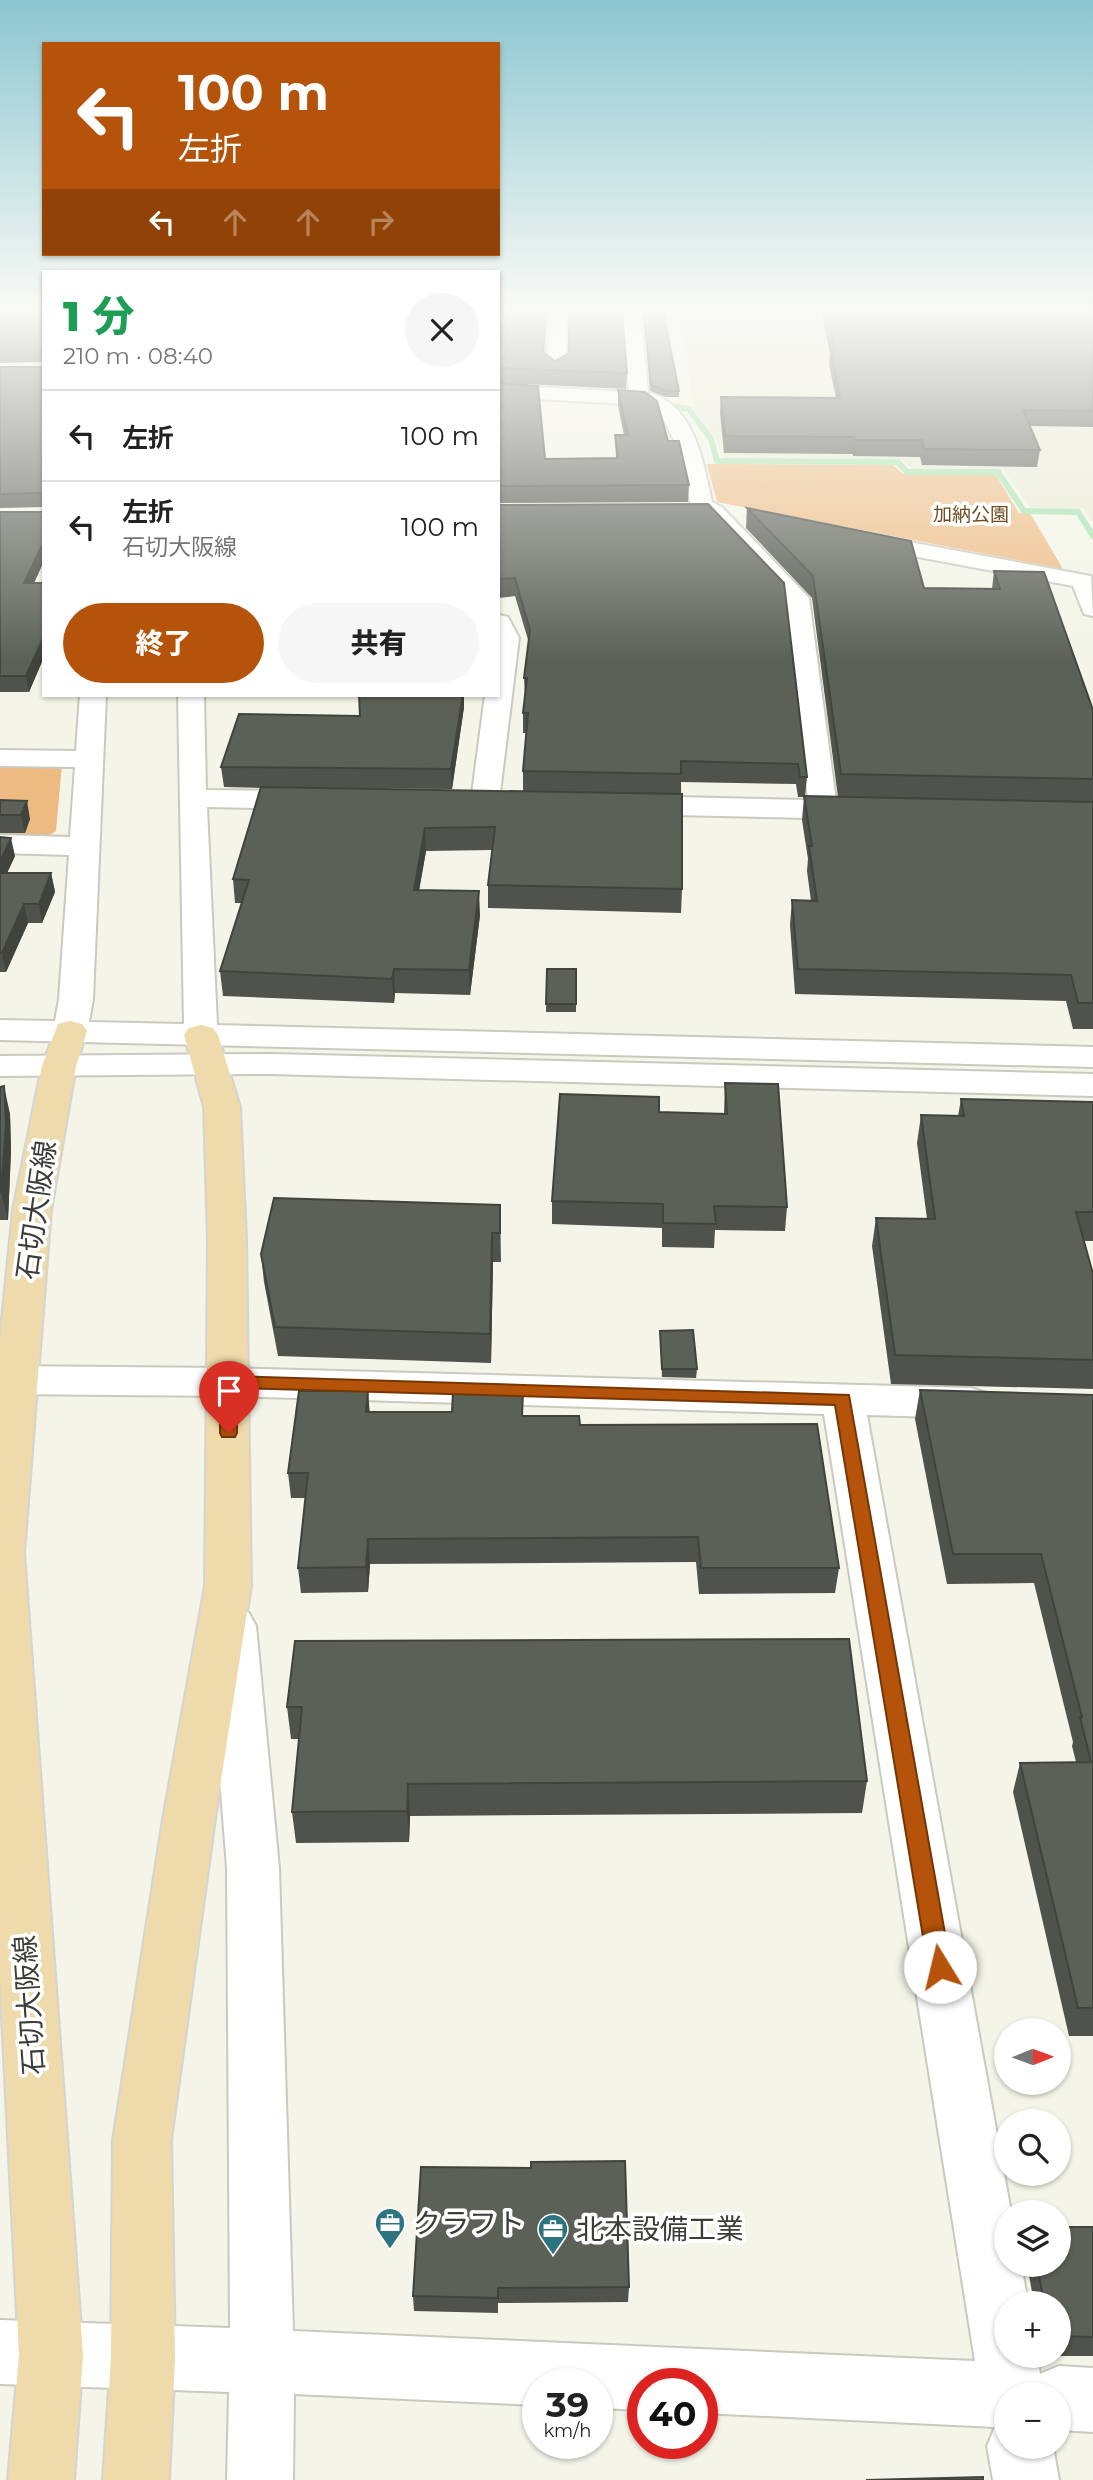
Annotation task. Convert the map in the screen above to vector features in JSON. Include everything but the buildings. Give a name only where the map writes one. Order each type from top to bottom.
[{"type":"main road","name":"石切大阪線","points":[[41,2480],[26,2353],[1,1553],[8,1380],[32,1210],[64,1049]]},
{"type":"main road","points":[[136,2480],[143,2358],[142,2140],[189,1819],[228,1586],[229,1382],[222,1107],[206,1049]]},
{"type":"street","points":[[677,428],[689,444],[702,505],[714,512],[797,598],[823,809]]},
{"type":"street","points":[[687,512],[714,512],[755,520]]},
{"type":"street","points":[[837,535],[1088,581],[1093,609]]},
{"type":"street","points":[[500,624],[506,638],[500,685]]},
{"type":"street","points":[[64,1049],[76,999],[93,697]]},
{"type":"street","points":[[191,697],[192,798],[206,1049]]},
{"type":"street","points":[[485,802],[498,697]]},
{"type":"street","points":[[0,758],[90,759]]},
{"type":"street","points":[[192,798],[331,800]]},
{"type":"street","points":[[607,804],[882,810]]},
{"type":"street","points":[[0,845],[84,846]]},
{"type":"street","points":[[0,1030],[64,1049]]},
{"type":"street","points":[[0,1066],[64,1049],[1093,1057]]},
{"type":"street","points":[[206,1049],[1093,1085]]},
{"type":"street","points":[[8,1380],[229,1382],[1010,1405]]},
{"type":"street","points":[[843,1399],[1010,2382]]},
{"type":"street","points":[[0,1559],[1,1553]]},
{"type":"street","points":[[228,1586],[253,1868],[262,2361],[260,2480]]},
{"type":"street","points":[[26,2353],[262,2361],[994,2394]]},
{"type":"street","points":[[1071,2399],[1093,2400]]},
{"type":"street","points":[[1022,2459],[1026,2480]]},
{"type":"shaded area","points":[[708,428],[1093,428],[1093,522],[1084,509],[1031,508],[1003,470],[912,470],[903,460],[723,458],[715,437]]},
{"type":"green space","name":"加納公園","points":[[707,464],[893,465],[903,474],[996,475],[1019,513],[1030,513],[1063,569],[717,502]]},
{"type":"green space","points":[[0,764],[62,764],[56,831],[44,839],[0,838]]},
{"type":"waterway","points":[[703,428],[711,439],[717,461],[898,462],[907,472],[998,472],[1024,511],[1078,512],[1093,536]]},
{"type":"place","name":"クラフト","points":[[390,2250]]},
{"type":"place","name":"北本設備工業","points":[[553,2256]]},
{"type":"route","points":[[229,1433],[229,1382],[843,1399],[940,1967]]}]
